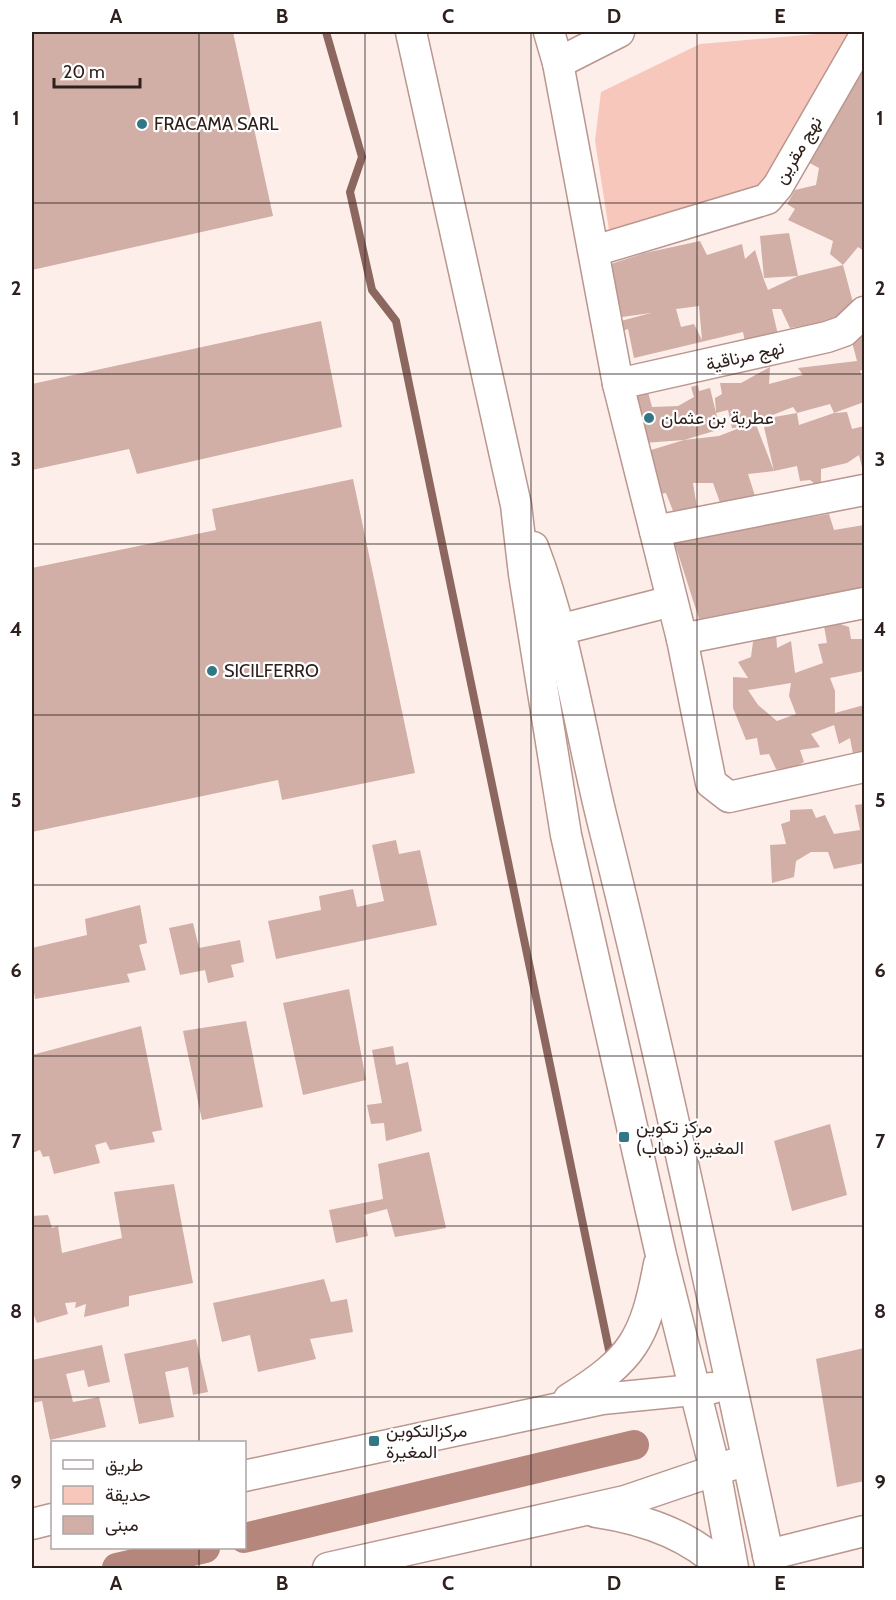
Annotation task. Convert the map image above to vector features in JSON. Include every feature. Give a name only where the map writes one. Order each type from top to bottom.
[{"type":"street","points":[[411,32],[546,633],[636,952],[770,1562],[864,1531]]},
{"type":"street","points":[[549,32],[558,63],[618,384],[682,639],[711,783],[729,796],[864,767]]},
{"type":"street","points":[[558,63],[619,32]]},
{"type":"street","name":"نهج مقرين","points":[[594,251],[767,199],[778,186],[864,37]]},
{"type":"street","name":"نهج مرناقية","points":[[618,384],[827,337],[844,331],[864,312]]},
{"type":"street","points":[[655,531],[864,490]]},
{"type":"street","points":[[546,633],[672,601]]},
{"type":"street","points":[[682,639],[864,603]]},
{"type":"street","points":[[546,633],[566,835],[661,1255],[715,1470],[733,1569]]},
{"type":"street","points":[[555,1408],[606,1376],[621,1363],[638,1338],[652,1303],[661,1255]]},
{"type":"street","points":[[246,1476],[602,1399],[733,1387]]},
{"type":"street","points":[[328,1569],[625,1501],[749,1460]]},
{"type":"street","points":[[584,1510],[635,1518],[670,1532],[708,1553],[723,1569]]},
{"type":"street","points":[[32,1524],[51,1519]]},
{"type":"green space","points":[[856,32],[759,189],[609,230],[595,141],[601,92],[700,44]]},
{"type":"building","name":"FRACAMA SARL","points":[[32,32],[233,32],[273,216],[32,270]]},
{"type":"building","points":[[864,64],[864,251],[858,247],[843,265],[830,254],[833,241],[788,220],[795,209],[787,204],[795,190],[816,185],[819,168],[802,159]]},
{"type":"building","points":[[789,233],[798,276],[764,278],[760,236]]},
{"type":"building","points":[[700,241],[707,255],[742,244],[745,259],[755,250],[768,290],[798,276],[843,265],[855,310],[815,324],[790,328],[781,309],[772,309],[779,339],[746,347],[743,332],[634,358],[628,329],[619,332],[617,322],[651,313],[622,317],[611,264],[645,253]],"holes":[[[699,306],[702,340],[694,324],[681,327],[676,309]]]},
{"type":"building","points":[[321,321],[342,427],[137,474],[129,449],[32,470],[32,384]]},
{"type":"building","points":[[864,327],[864,369],[860,371],[864,381],[864,402],[834,413],[830,404],[797,413],[793,407],[755,422],[774,471],[748,474],[756,499],[722,508],[713,483],[693,483],[697,508],[675,516],[666,493],[654,495],[641,453],[684,440],[719,436],[742,427],[732,428],[728,410],[716,413],[715,398],[722,394],[720,383],[741,383],[770,367],[769,384],[803,375],[798,368],[857,361],[852,342]]},
{"type":"building","points":[[698,385],[699,391],[710,388],[721,429],[684,440],[644,443],[633,394],[648,392],[652,407],[678,406],[694,397],[691,387]]},
{"type":"building","points":[[847,412],[852,429],[864,426],[864,467],[862,467],[859,455],[847,463],[821,469],[821,489],[810,480],[800,481],[797,466],[774,471],[764,427],[772,426],[763,419],[797,413],[799,425],[834,413]]},
{"type":"building","name":"SICILFERRO","points":[[353,479],[415,773],[282,800],[278,780],[32,832],[32,568],[216,530],[212,509]]},
{"type":"building","points":[[829,514],[834,530],[864,525],[864,587],[699,619],[674,541]]},
{"type":"building","points":[[840,624],[849,627],[851,639],[864,639],[864,671],[830,678],[835,691],[835,713],[864,705],[864,752],[853,754],[850,738],[839,744],[834,725],[811,734],[820,747],[800,750],[804,762],[793,768],[776,769],[769,754],[760,755],[757,738],[746,740],[733,708],[733,677],[748,678],[738,662],[751,657],[753,642],[776,632],[777,648],[791,641],[795,673],[823,663],[818,644],[827,643],[824,626]],"holes":[[[791,683],[789,696],[796,714],[777,721],[758,705],[748,690]]]},
{"type":"building","points":[[864,804],[864,863],[834,869],[828,852],[811,852],[796,861],[794,877],[772,883],[770,845],[786,844],[781,824],[790,821],[790,810],[812,809],[816,818],[825,815],[834,834],[860,830],[855,805]]},
{"type":"building","points":[[396,840],[399,854],[420,850],[437,925],[276,959],[268,921],[321,910],[319,896],[353,889],[357,907],[384,901],[372,845]]},
{"type":"building","points":[[140,905],[147,943],[139,945],[146,970],[127,974],[130,982],[35,999],[32,979],[32,948],[87,935],[85,919]]},
{"type":"building","points":[[193,923],[199,948],[240,940],[244,962],[231,965],[234,977],[208,983],[205,970],[180,975],[169,928]]},
{"type":"building","points":[[349,989],[366,1080],[303,1095],[283,1003]]},
{"type":"building","points":[[246,1021],[263,1107],[202,1120],[183,1031]]},
{"type":"building","points":[[141,1026],[162,1130],[152,1132],[155,1142],[110,1150],[106,1142],[95,1145],[100,1163],[54,1174],[49,1156],[43,1157],[40,1150],[32,1153],[32,1055]]},
{"type":"building","points":[[393,1046],[396,1065],[408,1062],[422,1131],[386,1141],[384,1123],[371,1124],[367,1105],[382,1103],[372,1050]]},
{"type":"building","points":[[830,1124],[847,1195],[792,1211],[774,1141]]},
{"type":"building","points":[[429,1152],[446,1228],[395,1237],[387,1209],[364,1215],[368,1236],[336,1243],[329,1210],[383,1199],[378,1164]]},
{"type":"building","points":[[174,1184],[193,1283],[129,1296],[129,1306],[84,1317],[86,1304],[75,1308],[76,1302],[65,1303],[68,1314],[37,1323],[32,1311],[32,1216],[48,1215],[52,1228],[58,1226],[62,1253],[122,1238],[114,1192]]},
{"type":"building","points":[[324,1279],[331,1302],[347,1299],[353,1332],[310,1339],[316,1359],[258,1372],[250,1335],[222,1342],[213,1303]]},
{"type":"building","points":[[196,1339],[208,1392],[193,1395],[188,1367],[165,1372],[174,1417],[139,1424],[124,1354]]},
{"type":"building","points":[[102,1345],[110,1382],[88,1387],[84,1370],[66,1374],[73,1402],[99,1397],[106,1427],[50,1440],[42,1401],[32,1403],[32,1360]]},
{"type":"building","points":[[864,1348],[864,1481],[837,1487],[816,1359]]},
{"type":"waterway","points":[[326,32],[362,157],[350,192],[372,290],[396,321],[609,1350]]},
{"type":"waterway","points":[[246,1538],[634,1445]]},
{"type":"waterway","points":[[117,1568],[201,1549]]},
{"type":"place","name":"FRACAMA SARL","points":[[142,124]]},
{"type":"place","name":"عطرية بن عثمان","points":[[649,418]]},
{"type":"place","name":"SICILFERRO","points":[[212,671]]},
{"type":"place","name":"مركز تكوين المغيرة (ذهاب)","points":[[624,1137]]},
{"type":"place","name":"مركزالتكوين المغيرة","points":[[374,1441]]}]
